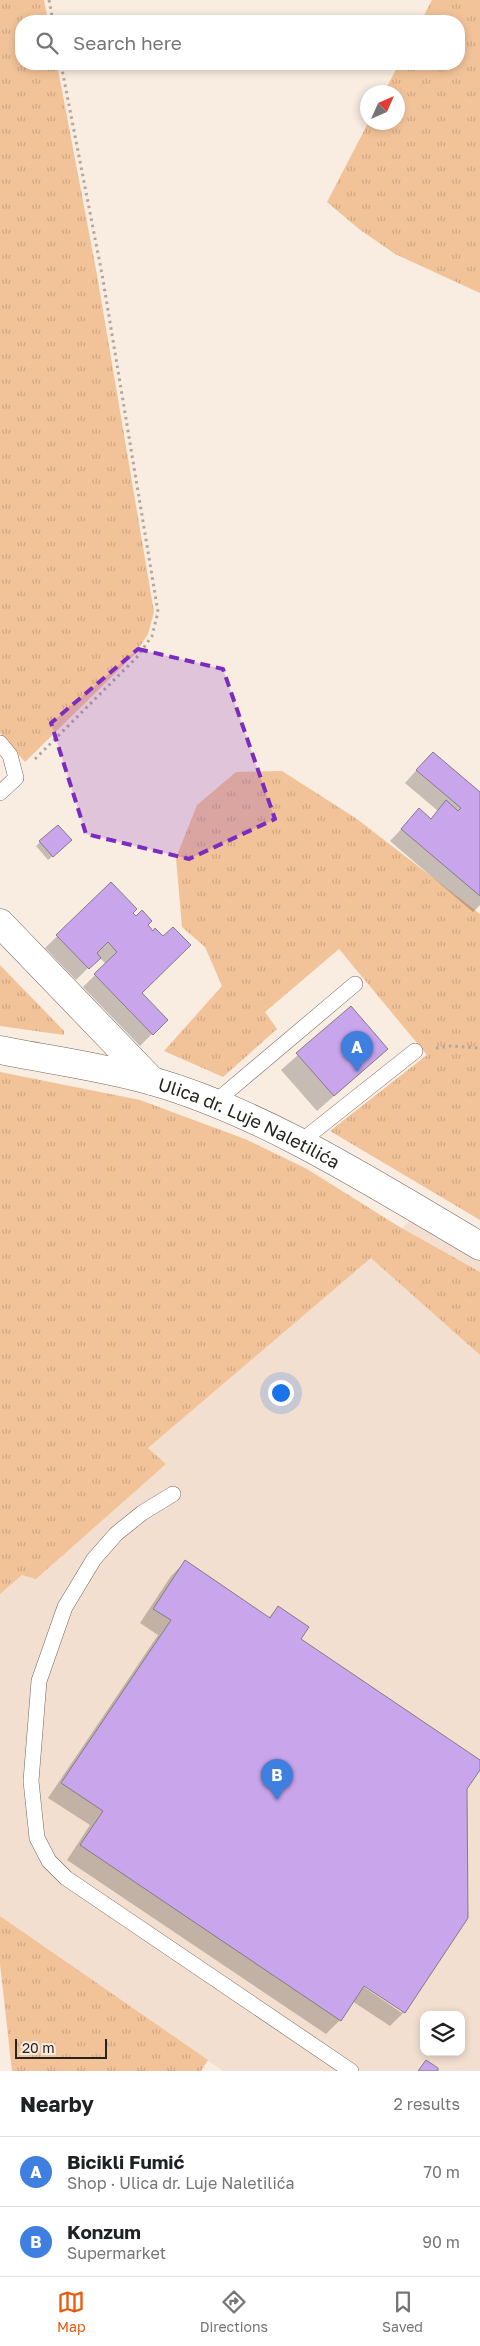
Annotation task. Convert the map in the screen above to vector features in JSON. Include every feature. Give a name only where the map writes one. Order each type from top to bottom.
[{"type":"street","points":[[0,923],[152,1081]]},
{"type":"street","name":"Ulica dr. Luje Naletilića","points":[[0,1050],[152,1081],[214,1103],[300,1143],[480,1246]]},
{"type":"lane","points":[[0,743],[10,755],[16,778],[0,793]]},
{"type":"lane","points":[[214,1103],[354,984]]},
{"type":"lane","points":[[300,1143],[415,1050]]},
{"type":"lane","points":[[173,1494],[116,1534],[94,1559],[65,1607],[39,1681],[31,1781],[37,1838],[49,1861],[66,1878],[351,2071]]},
{"type":"path","points":[[49,0],[52,15]]},
{"type":"path","points":[[16,778],[137,657],[152,636],[158,612],[102,274],[62,70]]},
{"type":"path","points":[[415,1050],[451,1046],[480,1048]]},
{"type":"highlighted area","points":[[138,649],[223,669],[275,819],[189,859],[86,834],[51,723]]},
{"type":"shaded area","points":[[420,1211],[480,1246],[480,2071],[223,2071],[0,1916],[0,1594],[22,1574],[165,1464],[148,1448],[371,1258]]},
{"type":"green space","points":[[0,0],[44,0],[47,15],[15,15],[15,70],[58,70],[97,275],[154,612],[148,634],[135,654],[25,762],[0,733]]},
{"type":"green space","points":[[432,0],[480,0],[480,293],[395,254],[359,229],[327,202],[364,130],[405,130],[405,85],[388,85],[396,70],[465,70],[465,15],[424,15]]},
{"type":"green space","points":[[282,771],[357,819],[480,914],[480,1220],[330,1131],[427,1055],[339,949],[265,1012],[277,1029],[223,1077],[164,1051],[222,986],[205,947],[182,927],[176,858],[197,805],[236,772]]},
{"type":"green space","points":[[0,965],[64,1031],[64,1035],[0,1026]]},
{"type":"green space","points":[[0,1072],[140,1100],[245,1139],[307,1169],[398,1226],[480,1272],[480,1355],[371,1258],[148,1448],[166,1464],[36,1579],[22,1575],[0,1594]]},
{"type":"green space","points":[[0,1916],[208,2060],[201,2071],[12,2071],[0,1964]]},
{"type":"building","points":[[433,752],[480,792],[480,896],[401,829],[419,808],[431,819],[446,800],[458,811],[461,808],[416,770]]},
{"type":"building","points":[[58,825],[72,840],[53,857],[39,841]]},
{"type":"building","points":[[111,882],[137,909],[133,913],[136,916],[142,910],[152,921],[148,925],[153,931],[155,928],[163,936],[173,927],[191,945],[142,993],[168,1020],[153,1035],[94,974],[117,952],[108,942],[97,953],[101,958],[89,969],[56,935]]},
{"type":"building","points":[[351,1006],[388,1049],[334,1096],[296,1053]]},
{"type":"building","points":[[185,1560],[270,1618],[278,1606],[309,1627],[301,1639],[480,1760],[480,1770],[467,1789],[468,1918],[405,2013],[364,1986],[341,2021],[80,1845],[103,1811],[61,1783],[171,1620],[153,1609]]},
{"type":"building","points":[[426,2060],[438,2068],[438,2071],[418,2071]]},
{"type":"place","name":"Bicikli Fumić","points":[[357,1072]]},
{"type":"place","name":"Konzum","points":[[277,1800]]}]
